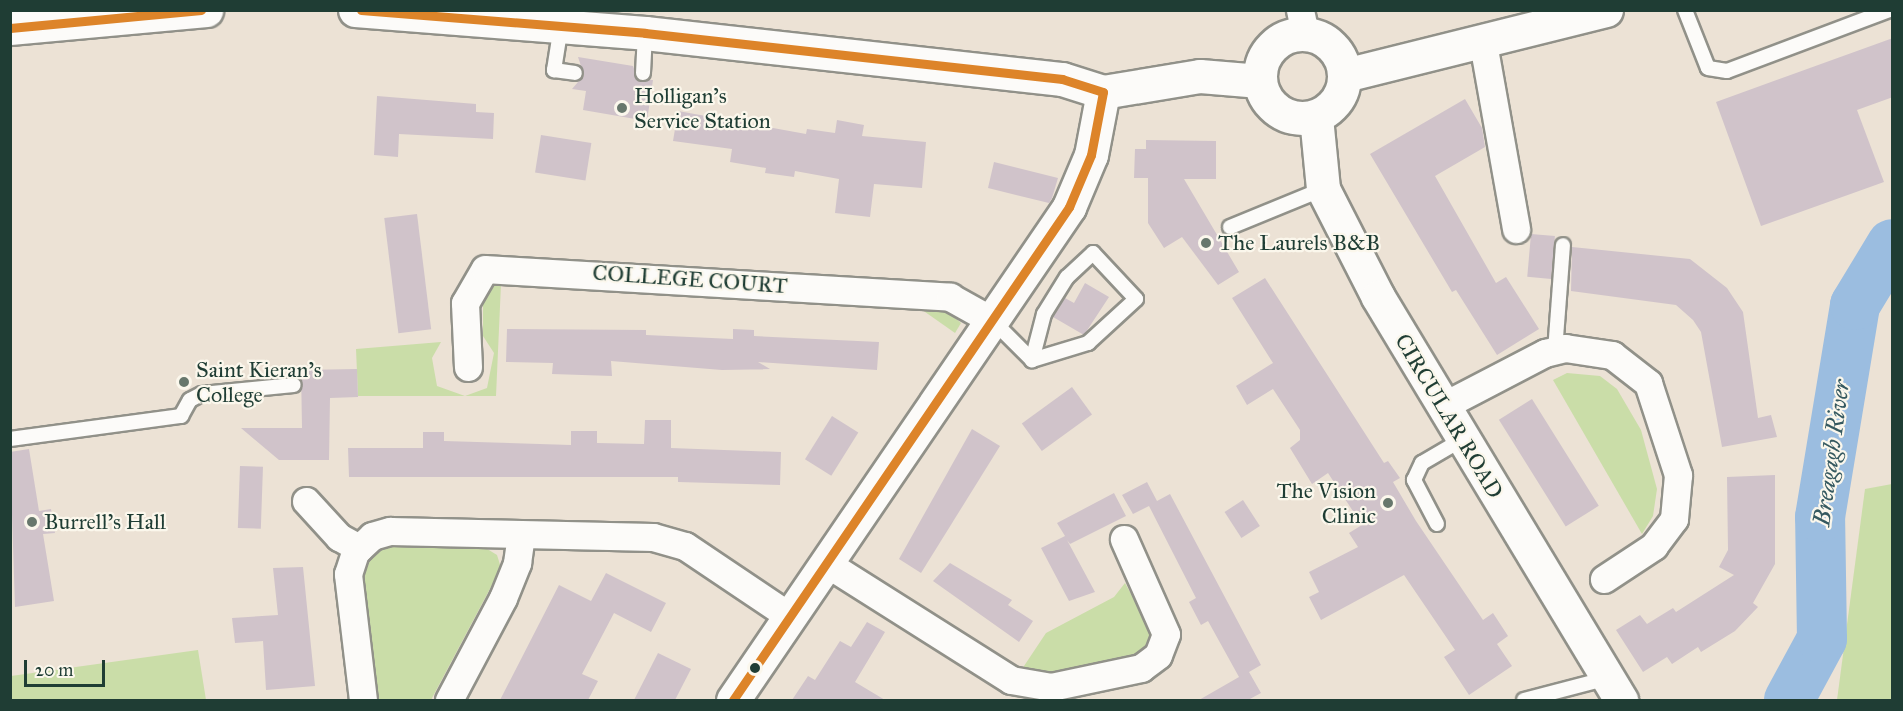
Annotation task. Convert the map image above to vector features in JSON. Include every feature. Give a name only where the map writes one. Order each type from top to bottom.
[{"type":"main road","points":[[10,28],[206,10]]},
{"type":"main road","points":[[355,10],[561,26],[610,20],[645,33],[1062,80],[1104,92],[1200,76],[1260,81]]},
{"type":"main road","points":[[1345,75],[1483,43],[1606,10]]},
{"type":"main road","points":[[1303,22],[1327,41],[1340,57],[1345,75],[1331,107],[1316,117],[1278,111],[1260,81],[1263,59],[1273,45],[1303,22]]},
{"type":"main road","points":[[733,700],[993,321],[1074,198],[1091,155],[1104,92]]},
{"type":"main road","name":"CIRCULAR ROAD","points":[[1316,117],[1323,189],[1443,406],[1615,689]]},
{"type":"street","points":[[1483,43],[1516,229]]},
{"type":"street","name":"COLLEGE COURT","points":[[468,367],[465,303],[485,268],[950,297],[993,321]]},
{"type":"street","points":[[1443,406],[1555,351],[1588,348],[1633,366],[1648,383],[1678,475],[1679,498],[1665,535],[1604,579]]},
{"type":"street","points":[[306,501],[339,537],[359,548]]},
{"type":"street","points":[[363,700],[348,574],[359,548],[372,536],[390,531],[653,537],[685,546],[789,616]]},
{"type":"street","points":[[449,700],[503,598],[518,563],[521,535]]},
{"type":"street","points":[[826,563],[1011,680],[1051,687],[1141,668],[1169,655],[1166,634],[1124,539]]},
{"type":"lane","points":[[1684,10],[1708,68],[1727,71],[1888,10]]},
{"type":"lane","points":[[561,26],[554,70],[575,73]]},
{"type":"lane","points":[[643,73],[645,33]]},
{"type":"lane","points":[[1230,227],[1323,189]]},
{"type":"lane","points":[[1555,351],[1563,245]]},
{"type":"lane","points":[[1094,253],[1136,299],[1088,343],[1032,360],[1044,314],[1067,277],[1094,253]]},
{"type":"lane","points":[[993,321],[1032,360]]},
{"type":"lane","points":[[10,439],[182,416],[190,400],[202,394],[294,385]]},
{"type":"lane","points":[[1437,524],[1414,480],[1422,463],[1463,439]]},
{"type":"lane","points":[[1524,700],[1615,689]]},
{"type":"green space","points":[[490,283],[501,284],[496,396],[465,396],[487,388],[494,353],[483,336],[483,298]]},
{"type":"green space","points":[[941,306],[961,323],[955,333],[918,307]]},
{"type":"green space","points":[[441,342],[432,358],[437,386],[465,396],[358,396],[356,349]]},
{"type":"green space","points":[[1567,373],[1600,376],[1617,389],[1641,430],[1657,489],[1653,516],[1642,534],[1553,380]]},
{"type":"green space","points":[[1892,484],[1892,700],[1837,700],[1865,489]]},
{"type":"green space","points":[[377,544],[484,547],[497,555],[501,568],[431,700],[373,700],[359,575],[364,557]]},
{"type":"green space","points":[[1125,583],[1152,632],[1142,655],[1041,677],[1018,675],[1046,633],[1114,597]]},
{"type":"green space","points":[[198,650],[206,700],[11,700],[11,676]]},
{"type":"building","points":[[1893,38],[1893,97],[1857,110],[1884,182],[1761,226],[1716,102]]},
{"type":"building","name":"Holligan's Service Station","points":[[578,57],[633,66],[638,80],[653,80],[647,121],[583,110],[586,91],[572,89],[584,75]]},
{"type":"building","points":[[377,96],[476,104],[476,112],[494,113],[493,139],[399,134],[398,157],[374,155]]},
{"type":"building","points":[[1465,99],[1482,128],[1485,147],[1435,176],[1496,283],[1506,277],[1539,329],[1497,355],[1456,290],[1452,292],[1370,154]]},
{"type":"building","points":[[678,111],[806,134],[807,129],[835,133],[837,120],[864,125],[862,136],[926,142],[922,188],[874,184],[870,217],[835,213],[839,179],[795,171],[794,177],[765,173],[766,168],[730,162],[732,149],[673,141]]},
{"type":"building","points":[[541,135],[591,143],[585,181],[535,173]]},
{"type":"building","points":[[1146,140],[1216,141],[1216,179],[1184,179],[1239,272],[1218,285],[1182,237],[1164,248],[1148,223],[1148,178],[1134,178],[1135,149],[1146,149]]},
{"type":"building","points":[[994,162],[1058,178],[1049,203],[988,188]]},
{"type":"building","points":[[417,214],[431,329],[398,333],[384,218]]},
{"type":"building","points":[[1531,234],[1555,236],[1551,279],[1527,277]]},
{"type":"building","points":[[1572,247],[1690,259],[1727,288],[1743,312],[1758,418],[1771,415],[1777,437],[1722,447],[1701,332],[1693,320],[1676,305],[1571,291]]},
{"type":"building","points":[[1265,278],[1384,463],[1388,461],[1400,478],[1393,482],[1416,521],[1483,620],[1493,613],[1508,636],[1497,644],[1512,666],[1469,695],[1444,657],[1455,650],[1404,575],[1321,620],[1309,597],[1319,592],[1309,572],[1358,547],[1349,533],[1362,525],[1328,473],[1312,484],[1290,448],[1300,440],[1300,430],[1273,389],[1247,405],[1236,386],[1273,363],[1232,298]]},
{"type":"building","points":[[1085,283],[1109,297],[1084,335],[1053,317],[1065,298],[1074,303]]},
{"type":"building","points":[[507,329],[646,330],[646,335],[733,339],[733,329],[754,330],[754,336],[879,342],[877,370],[758,362],[770,369],[722,370],[611,361],[612,376],[552,374],[553,363],[506,362]]},
{"type":"building","points":[[357,369],[358,397],[330,398],[329,460],[279,460],[241,428],[302,428],[301,370]]},
{"type":"building","points":[[1072,387],[1092,415],[1042,451],[1022,423]]},
{"type":"building","points":[[1532,399],[1599,506],[1566,527],[1499,420]]},
{"type":"building","points":[[832,416],[858,432],[831,476],[805,459]]},
{"type":"building","points":[[645,420],[671,420],[671,448],[781,452],[780,485],[678,482],[678,477],[349,477],[348,448],[423,448],[423,432],[444,432],[444,441],[571,445],[571,431],[597,431],[597,443],[644,444]]},
{"type":"building","points":[[972,429],[1000,446],[921,573],[899,559]]},
{"type":"building","name":"Burrell's Hall","points":[[29,449],[39,511],[51,509],[55,533],[43,534],[54,601],[15,607],[10,452]]},
{"type":"building","points":[[240,466],[263,467],[261,529],[238,528]]},
{"type":"building","points":[[1775,475],[1775,564],[1753,603],[1758,607],[1735,631],[1701,652],[1698,647],[1672,664],[1667,657],[1643,672],[1616,630],[1640,615],[1647,624],[1673,608],[1676,612],[1734,575],[1719,567],[1728,550],[1727,477]]},
{"type":"building","points":[[1147,482],[1157,501],[1170,494],[1261,665],[1249,672],[1261,693],[1248,700],[1199,700],[1239,677],[1208,621],[1201,625],[1189,602],[1196,598],[1149,506],[1133,514],[1122,495]]},
{"type":"building","points":[[1114,493],[1126,516],[1070,544],[1067,540],[1095,592],[1069,601],[1041,548],[1065,536],[1057,523]]},
{"type":"building","points":[[1243,500],[1260,526],[1241,538],[1225,512]]},
{"type":"building","points":[[950,563],[1012,600],[1008,605],[1033,621],[1019,642],[933,581]]},
{"type":"building","points":[[303,567],[315,686],[266,690],[263,641],[235,643],[232,618],[278,615],[273,568]]},
{"type":"building","points":[[606,573],[666,603],[651,632],[614,613],[582,674],[598,681],[588,700],[500,700],[559,585],[591,601]]},
{"type":"building","points":[[867,622],[885,632],[855,682],[885,700],[792,700],[808,676],[815,680],[840,641],[851,647]]},
{"type":"building","points":[[658,653],[691,669],[675,700],[634,700]]},
{"type":"waterway","name":"Breagagh River","points":[[1789,700],[1822,639],[1820,517],[1855,305],[1892,244]]},
{"type":"transit line","points":[[10,28],[201,10]]},
{"type":"transit line","points":[[361,10],[645,33],[1062,79],[1103,92]]},
{"type":"transit line","points":[[733,700],[1069,207],[1091,155],[1103,92]]},
{"type":"place","name":"Holligan's Service Station","points":[[622,108]]},
{"type":"place","name":"The Laurels B&B","points":[[1206,243]]},
{"type":"place","name":"Saint Kieran's College","points":[[184,382]]},
{"type":"place","name":"The Vision Clinic","points":[[1388,503]]},
{"type":"place","name":"Burrell's Hall","points":[[32,522]]}]
